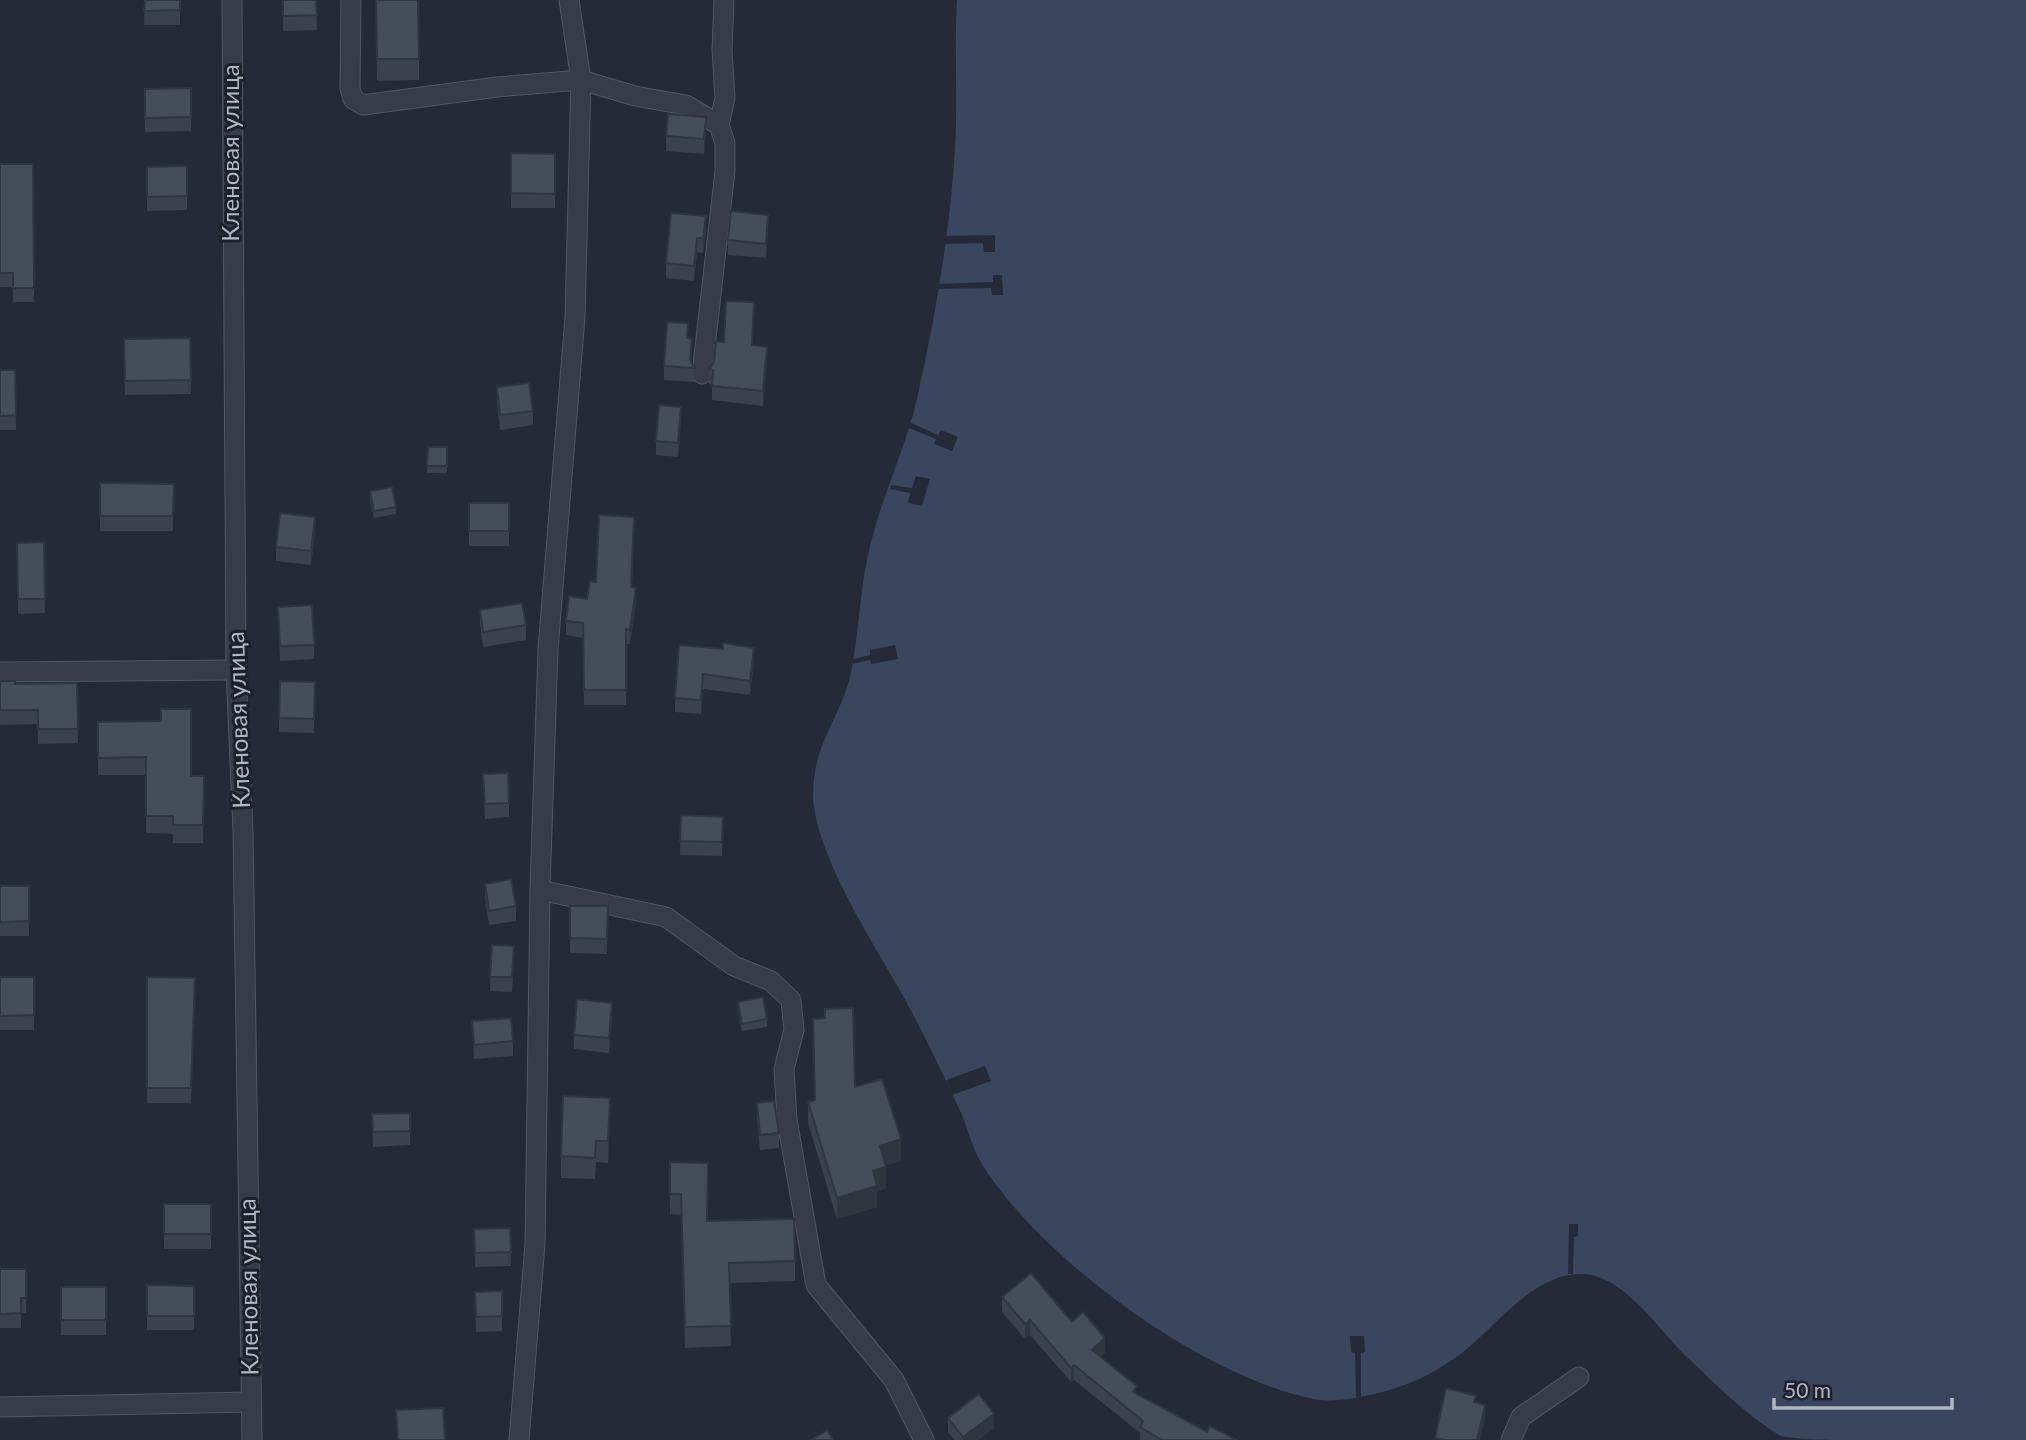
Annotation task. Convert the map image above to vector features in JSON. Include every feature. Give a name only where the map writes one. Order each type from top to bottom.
[{"type":"street","name":"Кленовая улица","points":[[232,0],[236,670],[243,831],[252,1440]]},
{"type":"street","points":[[351,0],[350,88],[354,99],[363,106],[497,87],[581,80],[635,96],[686,105],[719,125]]},
{"type":"street","points":[[519,1440],[535,1244],[540,890],[548,649],[575,317],[581,80],[569,0]]},
{"type":"street","points":[[702,374],[724,171],[725,143],[719,125],[725,98],[722,50],[724,0]]},
{"type":"street","points":[[0,672],[236,670]]},
{"type":"street","points":[[540,890],[667,917],[734,966],[771,981],[791,1000],[793,1030],[784,1069],[787,1120],[816,1285],[894,1380],[924,1440]]},
{"type":"street","points":[[1511,1440],[1521,1417],[1579,1377]]},
{"type":"street","points":[[0,1407],[251,1402]]},
{"type":"water","points":[[957,0],[2026,0],[2026,1440],[1826,1440],[1781,1436],[1720,1389],[1627,1294],[1599,1277],[1584,1274],[1566,1275],[1534,1290],[1463,1352],[1421,1378],[1387,1391],[1360,1397],[1314,1399],[1270,1386],[1223,1366],[1175,1340],[1082,1273],[1041,1236],[1007,1198],[980,1161],[962,1115],[926,1039],[847,896],[823,842],[813,793],[814,775],[822,746],[850,677],[868,555],[916,403],[935,308],[955,148]]},
{"type":"pier","points":[[995,235],[995,252],[984,252],[983,243],[945,244],[946,236]]},
{"type":"pier","points":[[993,275],[1002,275],[1003,295],[992,295],[991,288],[938,289],[938,284],[993,282]]},
{"type":"pier","points":[[911,423],[938,435],[941,430],[958,437],[952,451],[934,444],[936,439],[909,428]]},
{"type":"pier","points":[[916,476],[930,479],[922,506],[908,503],[910,493],[890,489],[891,485],[912,488]]},
{"type":"pier","points":[[895,645],[898,659],[853,664],[853,659],[870,655],[870,650]]},
{"type":"pier","points":[[985,1066],[991,1081],[952,1095],[946,1080]]},
{"type":"pier","points":[[1569,1224],[1578,1224],[1578,1236],[1574,1237],[1573,1274],[1568,1274]]},
{"type":"pier","points":[[1350,1336],[1364,1336],[1365,1352],[1361,1353],[1361,1397],[1356,1397],[1355,1353],[1351,1352]]},
{"type":"building","points":[[145,0],[180,0],[180,10],[144,11]]},
{"type":"building","points":[[283,0],[316,0],[317,15],[283,16]]},
{"type":"building","points":[[376,0],[418,0],[419,59],[377,59]]},
{"type":"building","points":[[191,88],[191,117],[145,118],[145,89]]},
{"type":"building","points":[[668,114],[706,117],[704,139],[666,136]]},
{"type":"building","points":[[511,153],[555,154],[555,194],[511,193]]},
{"type":"building","points":[[0,164],[33,164],[34,288],[13,288],[13,273],[0,273]]},
{"type":"building","points":[[187,166],[187,196],[147,197],[147,167]]},
{"type":"building","points":[[731,211],[768,215],[766,244],[728,240]]},
{"type":"building","points":[[671,213],[706,216],[703,238],[697,238],[694,266],[666,263]]},
{"type":"building","points":[[726,301],[754,302],[752,345],[767,347],[763,391],[712,386],[713,370],[709,369],[714,362],[716,341],[724,342]]},
{"type":"building","points":[[667,322],[688,323],[687,338],[692,339],[690,359],[694,368],[664,366]]},
{"type":"building","points":[[190,338],[191,380],[125,381],[124,339]]},
{"type":"building","points":[[0,370],[15,370],[16,415],[0,416]]},
{"type":"building","points":[[529,383],[533,411],[500,415],[497,387]]},
{"type":"building","points":[[659,405],[681,407],[678,443],[656,441]]},
{"type":"building","points":[[428,447],[447,447],[447,466],[427,466]]},
{"type":"building","points":[[100,483],[174,484],[173,516],[100,516]]},
{"type":"building","points":[[392,487],[396,507],[374,511],[370,491]]},
{"type":"building","points":[[469,503],[509,503],[509,531],[469,531]]},
{"type":"building","points":[[280,513],[315,517],[311,551],[276,547]]},
{"type":"building","points":[[599,515],[634,517],[631,587],[636,588],[630,630],[626,629],[626,690],[584,690],[583,623],[566,621],[569,596],[587,599],[590,581],[596,582]]},
{"type":"building","points":[[44,542],[45,599],[18,599],[17,543]]},
{"type":"building","points":[[522,603],[526,625],[483,632],[480,610]]},
{"type":"building","points":[[312,605],[314,645],[280,646],[278,607]]},
{"type":"building","points":[[723,643],[754,648],[750,681],[703,674],[701,700],[675,698],[679,645],[723,649]]},
{"type":"building","points":[[0,681],[15,681],[15,684],[77,683],[78,729],[38,729],[38,710],[0,710]]},
{"type":"building","points":[[280,681],[315,682],[314,719],[279,718]]},
{"type":"building","points":[[161,709],[191,709],[191,776],[204,776],[203,825],[173,825],[173,816],[146,816],[146,757],[98,758],[98,722],[161,721]]},
{"type":"building","points":[[508,773],[509,803],[485,804],[483,774]]},
{"type":"building","points":[[681,815],[723,817],[722,842],[680,841]]},
{"type":"building","points":[[511,879],[516,906],[489,911],[485,884]]},
{"type":"building","points":[[0,886],[29,886],[29,921],[0,922]]},
{"type":"building","points":[[570,906],[608,906],[607,939],[570,938]]},
{"type":"building","points":[[492,945],[514,946],[512,977],[490,977]]},
{"type":"building","points":[[0,977],[34,977],[34,1015],[0,1016]]},
{"type":"building","points":[[147,977],[195,978],[191,1088],[147,1088]]},
{"type":"building","points":[[763,997],[767,1019],[742,1024],[738,1002]]},
{"type":"building","points":[[577,999],[612,1003],[609,1038],[574,1035]]},
{"type":"building","points":[[853,1008],[855,1087],[882,1079],[901,1139],[880,1146],[886,1167],[873,1171],[877,1186],[837,1198],[808,1102],[815,1100],[813,1019],[825,1018],[825,1009]]},
{"type":"building","points":[[511,1018],[513,1041],[474,1045],[472,1021]]},
{"type":"building","points":[[563,1096],[610,1098],[608,1141],[596,1141],[595,1158],[561,1156]]},
{"type":"building","points":[[774,1101],[779,1133],[760,1135],[757,1103]]},
{"type":"building","points":[[410,1113],[410,1131],[373,1132],[372,1114]]},
{"type":"building","points":[[670,1162],[708,1163],[707,1221],[794,1219],[795,1261],[729,1263],[731,1326],[685,1327],[681,1194],[670,1194]]},
{"type":"building","points":[[164,1204],[211,1204],[211,1234],[164,1234]]},
{"type":"building","points":[[510,1228],[511,1252],[475,1253],[474,1229]]},
{"type":"building","points":[[0,1269],[26,1269],[26,1298],[21,1298],[21,1313],[0,1314]]},
{"type":"building","points":[[1031,1273],[1072,1322],[1083,1312],[1105,1338],[1092,1350],[1137,1386],[1133,1392],[1207,1432],[1210,1426],[1237,1440],[1162,1440],[1140,1427],[1143,1421],[1074,1365],[1071,1368],[1030,1320],[1025,1324],[1002,1297]]},
{"type":"building","points":[[147,1285],[194,1286],[194,1316],[147,1316]]},
{"type":"building","points":[[61,1287],[106,1287],[106,1320],[61,1320]]},
{"type":"building","points":[[502,1291],[502,1316],[476,1317],[475,1292]]},
{"type":"building","points":[[1446,1388],[1476,1396],[1474,1402],[1485,1405],[1477,1440],[1435,1438]]},
{"type":"building","points":[[979,1394],[994,1414],[963,1437],[948,1418]]},
{"type":"building","points":[[443,1408],[445,1440],[398,1440],[396,1410]]},
{"type":"building","points":[[827,1430],[833,1440],[811,1440]]}]
